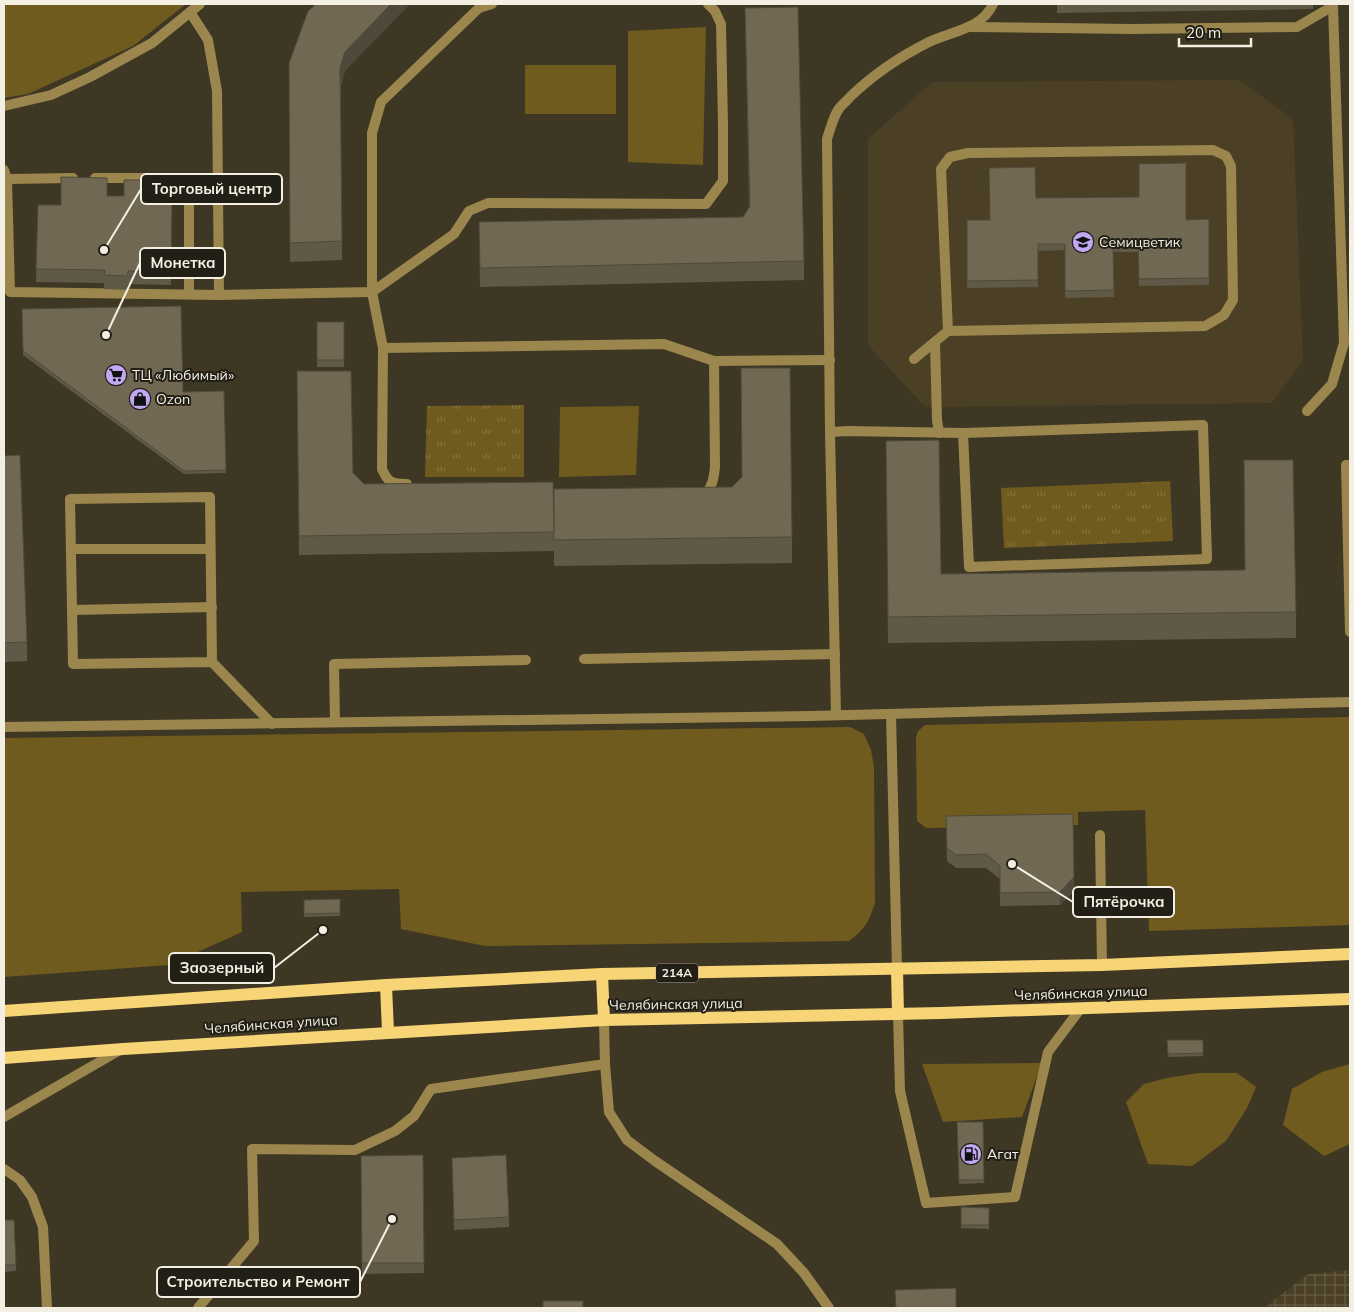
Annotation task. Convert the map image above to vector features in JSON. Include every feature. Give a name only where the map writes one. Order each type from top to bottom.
[{"type":"main road","name":"Челябинская улица","points":[[4,1011],[386,985],[602,974],[1102,965],[1350,954]]},
{"type":"main road","points":[[897,969],[898,1014]]},
{"type":"main road","points":[[602,974],[604,1020]]},
{"type":"main road","points":[[386,985],[388,1032]]},
{"type":"main road","name":"Челябинская улица","points":[[4,1058],[388,1032],[604,1020],[898,1014],[1350,998]]},
{"type":"street","points":[[4,106],[51,95],[90,77],[152,43],[200,4]]},
{"type":"street","points":[[416,484],[396,484],[386,479],[382,469],[382,348],[372,292],[372,133],[381,102],[479,8],[492,4]]},
{"type":"street","points":[[189,294],[189,178],[5,175],[10,292],[220,295],[372,292],[454,234],[469,211],[488,202],[706,204],[723,181],[724,125],[721,24],[715,11],[708,4]]},
{"type":"street","points":[[836,715],[830,432],[827,139],[838,109],[866,81],[895,61],[931,41],[969,27],[983,19],[993,4]]},
{"type":"street","points":[[969,27],[1132,29],[1297,27],[1333,5],[1344,343],[1332,384],[1308,412]]},
{"type":"street","points":[[190,12],[208,40],[217,91],[220,295]]},
{"type":"street","points":[[914,359],[948,331],[1205,326],[1224,315],[1233,300],[1231,166],[1226,156],[1213,150],[968,153],[950,157],[941,169],[948,331]]},
{"type":"street","points":[[935,342],[939,432]]},
{"type":"street","points":[[382,348],[664,344],[714,361],[830,360]]},
{"type":"street","points":[[690,501],[705,495],[714,480],[714,361]]},
{"type":"street","points":[[830,432],[963,433],[1203,425],[1207,559],[969,567],[963,433]]},
{"type":"street","points":[[1350,465],[1346,465],[1350,632]]},
{"type":"street","points":[[212,662],[73,664],[70,499],[210,498],[212,662],[272,724]]},
{"type":"street","points":[[71,549],[210,549]]},
{"type":"street","points":[[72,610],[212,607]]},
{"type":"street","points":[[584,659],[835,654]]},
{"type":"street","points":[[334,722],[334,664],[526,660]]},
{"type":"street","points":[[4,727],[891,714],[1350,702]]},
{"type":"street","points":[[891,714],[897,969]]},
{"type":"street","points":[[1100,835],[1102,965]]},
{"type":"street","points":[[898,1014],[900,1091],[926,1203],[1015,1198],[1048,1052],[1081,1008]]},
{"type":"street","points":[[604,1020],[609,1112],[627,1140],[778,1244],[804,1273],[829,1308]]},
{"type":"street","points":[[4,1117],[123,1049]]},
{"type":"street","points":[[198,1308],[254,1241],[252,1149],[355,1150],[395,1130],[414,1116],[431,1089],[605,1064]]},
{"type":"street","points":[[4,1169],[20,1180],[32,1198],[43,1227],[47,1308]]},
{"type":"shaded area","name":"Семицветик","points":[[1239,80],[1293,119],[1303,360],[1272,403],[925,407],[868,345],[868,139],[932,82]]},
{"type":"shaded area","points":[[1350,1270],[1350,1308],[1264,1308],[1308,1274]]},
{"type":"green space","points":[[4,4],[186,4],[133,46],[28,94],[4,98]]},
{"type":"green space","points":[[706,27],[703,165],[628,162],[628,31]]},
{"type":"green space","points":[[525,65],[616,65],[616,114],[525,114]]},
{"type":"green space","points":[[524,405],[524,477],[425,477],[427,406]]},
{"type":"green space","points":[[639,406],[636,475],[559,477],[560,407]]},
{"type":"green space","points":[[1170,481],[1173,541],[1004,548],[1001,488]]},
{"type":"green space","points":[[1350,717],[1350,925],[1149,931],[1145,810],[1078,812],[1078,825],[926,828],[917,821],[916,737],[918,731],[925,725]]},
{"type":"green space","points":[[850,727],[864,734],[871,750],[874,767],[875,903],[866,925],[849,941],[485,946],[401,929],[399,889],[241,892],[242,932],[169,965],[4,977],[4,738]]},
{"type":"green space","points":[[1042,1063],[1022,1117],[943,1122],[922,1064]]},
{"type":"green space","points":[[1350,1064],[1350,1144],[1324,1156],[1283,1125],[1292,1089],[1322,1072]]},
{"type":"green space","points":[[1199,1073],[1237,1073],[1256,1087],[1247,1108],[1226,1141],[1192,1166],[1148,1164],[1126,1102],[1144,1084]]},
{"type":"building","points":[[316,4],[391,4],[345,52],[340,67],[342,241],[290,243],[289,63],[308,11]]},
{"type":"building","points":[[798,7],[804,261],[480,268],[479,222],[743,217],[750,206],[745,8]]},
{"type":"building","points":[[1186,163],[1186,220],[1209,219],[1209,278],[1139,279],[1138,245],[1113,245],[1114,290],[1065,291],[1065,244],[1038,244],[1038,280],[967,281],[967,220],[990,220],[989,168],[1035,167],[1036,198],[1139,197],[1139,164]]},
{"type":"building","points":[[61,177],[107,178],[107,196],[124,196],[124,180],[149,180],[148,200],[172,200],[171,272],[128,271],[127,276],[104,275],[105,270],[36,269],[38,205],[61,205]]},
{"type":"building","name":"ТЦ «Любимый»","points":[[181,306],[183,392],[224,391],[226,470],[184,471],[23,351],[22,309]]},
{"type":"building","points":[[317,322],[344,322],[344,360],[317,360]]},
{"type":"building","points":[[741,368],[790,368],[792,537],[554,540],[554,489],[732,487],[742,477]]},
{"type":"building","points":[[297,371],[351,371],[353,473],[364,484],[553,482],[554,532],[299,536]]},
{"type":"building","points":[[939,440],[941,574],[1245,570],[1244,460],[1293,460],[1296,612],[888,617],[886,441]]},
{"type":"building","points":[[20,455],[27,642],[4,643],[4,456]]},
{"type":"building","points":[[1073,814],[1074,877],[1060,892],[1000,893],[1000,866],[986,854],[956,855],[947,848],[946,816]]},
{"type":"building","points":[[340,899],[340,913],[304,914],[304,900]]},
{"type":"building","points":[[1167,1040],[1203,1040],[1203,1053],[1168,1054]]},
{"type":"building","name":"Агат","points":[[957,1122],[983,1122],[984,1180],[959,1180]]},
{"type":"building","points":[[423,1155],[424,1263],[362,1263],[361,1156]]},
{"type":"building","points":[[506,1155],[509,1217],[454,1220],[452,1158]]},
{"type":"building","points":[[961,1207],[989,1208],[989,1225],[961,1225]]},
{"type":"building","points":[[4,1220],[14,1220],[16,1265],[4,1265]]},
{"type":"building","points":[[956,1288],[956,1308],[896,1308],[895,1290]]},
{"type":"building","points":[[543,1301],[583,1301],[583,1308],[543,1308]]},
{"type":"place","name":"Семицветик","points":[[1083,242]]},
{"type":"place","name":"Торговый центр","points":[[104,250]]},
{"type":"place","name":"Монетка","points":[[106,335]]},
{"type":"place","name":"ТЦ «Любимый»","points":[[116,375]]},
{"type":"place","name":"Ozon","points":[[140,399]]},
{"type":"place","name":"Пятёрочка","points":[[1012,864]]},
{"type":"place","name":"Заозерный","points":[[323,930]]},
{"type":"place","name":"Агат","points":[[971,1154]]},
{"type":"place","name":"Строительство и Ремонт","points":[[392,1219]]}]
